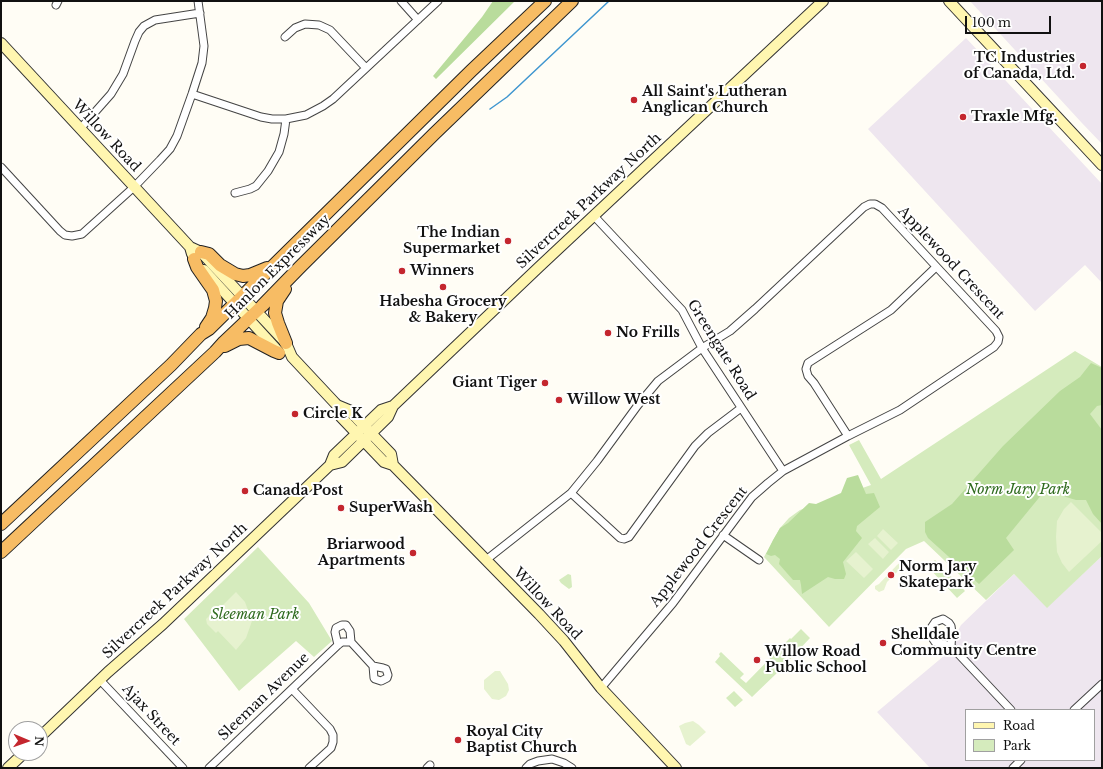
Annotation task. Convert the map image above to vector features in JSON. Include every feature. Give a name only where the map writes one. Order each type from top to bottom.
[{"type":"highway","name":"Hanlon Expressway","points":[[1,524],[165,370],[201,334],[209,329],[460,82],[545,1]]},
{"type":"highway","name":"Hanlon Expressway","points":[[1,552],[215,352],[300,266],[572,1]]},
{"type":"highway","points":[[201,334],[212,318],[216,301],[213,290],[197,268],[195,253],[209,254],[220,265],[235,274],[243,276],[256,274],[275,264]]},
{"type":"highway","points":[[286,343],[275,313],[277,301],[284,290],[296,277],[300,266]]},
{"type":"highway","points":[[215,352],[239,339],[249,338],[279,353]]},
{"type":"main road","name":"Silvercreek Parkway North","points":[[48,729],[100,680],[163,624],[330,465],[334,455],[364,433],[381,410],[393,406],[823,1]]},
{"type":"main road","points":[[949,1],[1102,165]]},
{"type":"main road","name":"Willow Road","points":[[1,44],[239,300],[252,315],[279,353],[292,358]]},
{"type":"main road","name":"Willow Road","points":[[252,315],[286,343],[292,358],[337,405],[349,410],[364,433],[391,454],[393,464],[539,614],[564,641],[601,688],[676,768]]},
{"type":"main road","points":[[8,768],[15,761]]},
{"type":"street","points":[[1,167],[60,231],[65,235],[72,236],[82,234],[160,160],[170,149],[177,136],[202,63],[204,46],[198,1]]},
{"type":"street","points":[[401,1],[418,20]]},
{"type":"street","points":[[192,94],[261,117],[286,119],[306,115],[333,99],[438,1]]},
{"type":"street","points":[[80,129],[111,94],[123,74],[134,41],[144,26],[155,20],[200,13]]},
{"type":"street","points":[[284,37],[295,28],[305,24],[319,25],[330,30],[366,68]]},
{"type":"street","points":[[235,194],[256,186],[268,171],[279,152],[286,119]]},
{"type":"street","name":"Applewood Crescent","points":[[486,560],[570,493],[597,461],[638,405],[658,381],[702,348],[730,331],[756,309],[864,207],[870,204],[875,204],[882,208],[996,331],[999,337],[998,342],[994,347],[900,410],[783,471],[752,497],[673,603],[601,688]]},
{"type":"street","name":"Greengate Road","points":[[594,216],[682,310],[702,348],[783,471]]},
{"type":"street","points":[[848,436],[808,376],[806,369],[808,363],[891,310],[936,267]]},
{"type":"street","points":[[570,493],[620,538],[624,539],[629,537],[695,446],[741,408]]},
{"type":"street","points":[[723,534],[759,560]]},
{"type":"street","points":[[351,642],[342,642],[338,645],[335,632],[336,628],[346,625],[350,631],[351,642],[373,666]]},
{"type":"street","name":"Sleeman Avenue","points":[[209,768],[338,645]]},
{"type":"street","points":[[951,646],[1010,709]]},
{"type":"street","name":"Ajax Street","points":[[100,680],[183,768]]},
{"type":"street","points":[[1075,709],[1102,684]]},
{"type":"street","points":[[292,689],[330,729],[333,735],[333,742],[330,748],[310,768]]},
{"type":"street","points":[[526,768],[538,760],[552,759],[564,763],[572,768]]},
{"type":"shaded area","points":[[970,1],[1102,1],[1102,144],[1081,122]]},
{"type":"shaded area","points":[[966,38],[1102,184],[1102,283],[1085,265],[1035,311],[868,129]]},
{"type":"shaded area","points":[[1102,556],[1102,768],[930,768],[877,712],[945,655],[961,625],[1014,574],[1047,607]]},
{"type":"green space","points":[[493,1],[515,1],[436,79],[433,76],[482,17]]},
{"type":"green space","name":"Norm Jary Park","points":[[1075,351],[1102,367],[1102,556],[1047,608],[1014,574],[986,600],[924,541],[906,549],[829,627],[764,557],[780,528],[789,518],[800,510],[871,485],[849,445],[859,440],[881,479]]},
{"type":"green space","points":[[1091,363],[1102,368],[1102,405],[1097,406],[1090,414],[1102,430],[1102,524],[1093,514],[1086,500],[1076,500],[1066,497],[1047,488],[1006,538],[1014,550],[979,584],[928,538],[925,532],[925,522],[952,504],[1003,446],[1060,391],[1080,377]]},
{"type":"green space","points":[[858,475],[866,494],[874,493],[880,507],[857,526],[856,531],[862,538],[843,562],[846,574],[844,579],[828,577],[802,594],[800,580],[793,580],[779,564],[780,559],[775,555],[771,556],[766,554],[780,528],[788,523],[809,503],[816,504],[841,493],[847,478]]},
{"type":"green space","points":[[1071,502],[1102,533],[1102,541],[1069,572],[1062,563],[1057,552],[1056,537],[1057,521],[1064,509]]},
{"type":"green space","points":[[883,529],[898,543],[891,550],[877,536]]},
{"type":"green space","points":[[875,538],[889,552],[883,559],[868,544]]},
{"type":"green space","name":"Sleeman Park","points":[[258,547],[309,603],[332,641],[314,657],[296,641],[239,691],[184,619]]},
{"type":"green space","points":[[856,552],[873,569],[864,578],[846,561]]},
{"type":"green space","name":"Norm Jary Skatepark","points":[[907,560],[913,560],[913,563],[902,567],[887,582],[884,590],[879,592],[875,589],[875,586],[879,584],[897,565]]},
{"type":"green space","points":[[935,560],[965,591],[957,598],[928,567]]},
{"type":"green space","points":[[568,574],[571,575],[572,587],[569,589],[559,580]]},
{"type":"green space","points":[[236,592],[245,602],[252,621],[246,638],[236,650],[218,631],[216,633],[207,624],[206,619],[215,610],[217,611]]},
{"type":"green space","points":[[801,629],[810,638],[752,697],[715,662],[720,656],[719,654],[721,652],[744,674],[740,678],[746,683],[790,638],[791,639]]},
{"type":"green space","points":[[495,671],[500,671],[508,684],[509,690],[506,696],[499,700],[492,699],[484,689],[484,680]]},
{"type":"green space","points":[[734,691],[743,700],[735,707],[726,698]]},
{"type":"green space","points":[[693,721],[706,732],[690,746],[686,744],[679,726]]},
{"type":"waterway","points":[[490,109],[507,97],[609,1]]},
{"type":"place","name":"TC Industries of Canada, Ltd.","points":[[1083,66]]},
{"type":"place","name":"All Saint's Lutheran Anglican Church","points":[[634,100]]},
{"type":"place","name":"Traxle Mfg.","points":[[963,117]]},
{"type":"place","name":"The Indian Supermarket","points":[[508,241]]},
{"type":"place","name":"Winners","points":[[402,271]]},
{"type":"place","name":"Habesha Grocery & Bakery","points":[[443,287]]},
{"type":"place","name":"No Frills","points":[[608,333]]},
{"type":"place","name":"Giant Tiger","points":[[545,383]]},
{"type":"place","name":"Willow West","points":[[559,400]]},
{"type":"place","name":"Circle K","points":[[295,414]]},
{"type":"place","name":"Canada Post","points":[[245,491]]},
{"type":"place","name":"SuperWash","points":[[341,508]]},
{"type":"place","name":"Briarwood Apartments","points":[[413,553]]},
{"type":"place","name":"Norm Jary Skatepark","points":[[891,575]]},
{"type":"place","name":"Shelldale Community Centre","points":[[883,643]]},
{"type":"place","name":"Willow Road Public School","points":[[757,660]]},
{"type":"place","name":"Royal City Baptist Church","points":[[458,740]]}]
